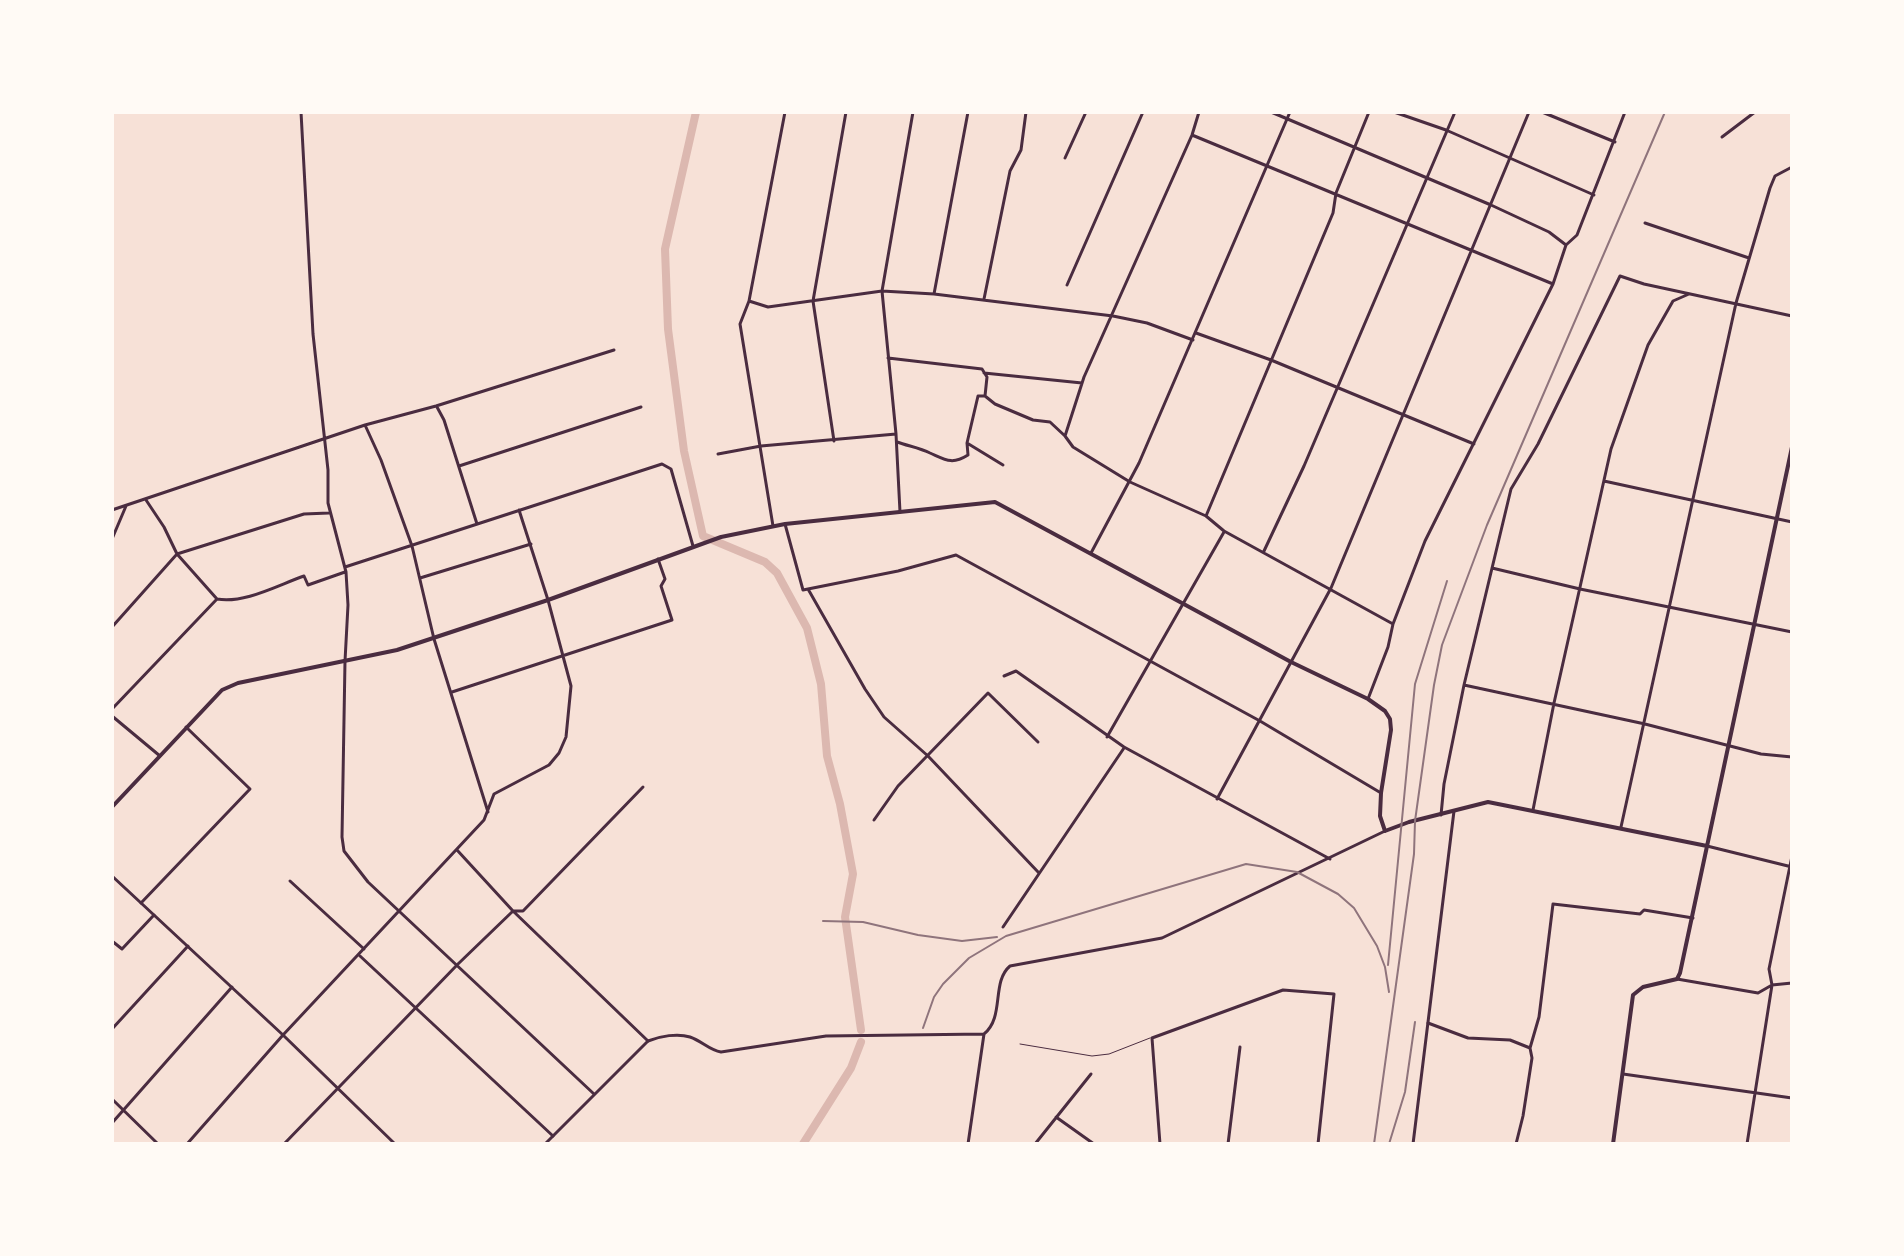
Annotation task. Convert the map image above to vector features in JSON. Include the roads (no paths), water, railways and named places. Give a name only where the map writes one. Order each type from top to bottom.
[{"type":"main road","points":[[1613,1144],[1633,995],[1643,987],[1677,979],[1680,973],[1792,447]]},
{"type":"main road","points":[[112,807],[222,690],[238,683],[434,639],[721,537],[785,524],[995,502],[1291,662],[1368,699],[1385,711],[1391,730],[1381,793],[1380,816],[1385,831],[1488,802],[1707,846]]},
{"type":"street","points":[[301,112],[313,334],[329,513],[345,569],[348,605],[344,851],[355,869],[594,1094]]},
{"type":"street","points":[[773,526],[740,324],[749,301],[785,112]]},
{"type":"street","points":[[834,441],[813,301],[846,112]]},
{"type":"street","points":[[900,512],[897,442],[882,291],[913,112]]},
{"type":"street","points":[[934,294],[968,112]]},
{"type":"street","points":[[984,299],[1010,171],[1021,150],[1026,112]]},
{"type":"street","points":[[1065,158],[1086,112]]},
{"type":"street","points":[[1067,285],[1143,112]]},
{"type":"street","points":[[1065,436],[1082,383],[1192,135],[1199,112]]},
{"type":"street","points":[[1271,112],[1491,205],[1549,232],[1566,245]]},
{"type":"street","points":[[1091,553],[1130,482],[1290,112]]},
{"type":"street","points":[[1206,516],[1333,213],[1336,193],[1369,112]]},
{"type":"street","points":[[1394,112],[1446,130],[1594,195]]},
{"type":"street","points":[[1264,551],[1455,112]]},
{"type":"street","points":[[1217,799],[1331,588],[1529,112]]},
{"type":"street","points":[[1542,112],[1615,142]]},
{"type":"street","points":[[1368,699],[1425,541],[1553,284],[1566,245],[1577,235],[1625,112]]},
{"type":"street","points":[[1722,137],[1755,112]]},
{"type":"street","points":[[1192,135],[1553,284]]},
{"type":"street","points":[[1621,827],[1736,303],[1775,176],[1792,167]]},
{"type":"street","points":[[1645,223],[1749,258]]},
{"type":"street","points":[[1441,815],[1444,784],[1464,685],[1511,489],[1538,444],[1620,276],[1792,316]]},
{"type":"street","points":[[749,301],[768,307],[882,291],[934,294],[1113,316],[1147,323],[1193,340]]},
{"type":"street","points":[[1533,810],[1611,449],[1648,345],[1673,301],[1690,294]]},
{"type":"street","points":[[1196,333],[1271,360],[1474,444]]},
{"type":"street","points":[[112,510],[365,425],[614,350]]},
{"type":"street","points":[[888,358],[982,369],[987,377],[985,396]]},
{"type":"street","points":[[984,373],[1082,383]]},
{"type":"street","points":[[897,442],[946,461],[958,461],[968,455],[967,443],[978,396],[985,396],[995,404],[1033,420],[1050,422],[1073,447],[1130,482],[1206,516],[1224,531],[1393,624]]},
{"type":"street","points":[[436,406],[444,420],[477,524]]},
{"type":"street","points":[[459,466],[641,407]]},
{"type":"street","points":[[365,425],[412,546],[434,639],[488,812]]},
{"type":"street","points":[[718,454],[761,446],[896,434]]},
{"type":"street","points":[[967,443],[1003,465]]},
{"type":"street","points":[[146,500],[177,554],[217,599],[228,601],[304,576],[308,585],[412,546],[662,464],[671,469],[693,546]]},
{"type":"street","points":[[1604,481],[1792,522]]},
{"type":"street","points":[[112,539],[126,506]]},
{"type":"street","points":[[187,1144],[283,1035],[457,850],[488,812],[494,794],[549,765],[562,748],[571,686],[565,655],[519,510]]},
{"type":"street","points":[[112,627],[177,554],[304,514],[329,513]]},
{"type":"street","points":[[785,524],[803,590],[898,571],[956,555],[1260,721],[1381,793]]},
{"type":"street","points":[[1107,737],[1224,531]]},
{"type":"street","points":[[420,578],[531,544]]},
{"type":"street","points":[[452,692],[672,620],[661,586],[665,579],[658,559]]},
{"type":"street","points":[[1492,568],[1792,632]]},
{"type":"street","points":[[808,589],[884,717],[928,756],[1039,873]]},
{"type":"street","points":[[112,709],[217,599]]},
{"type":"street","points":[[1004,676],[1016,671],[1107,737],[1330,859]]},
{"type":"street","points":[[1464,685],[1645,724],[1761,754],[1792,757]]},
{"type":"street","points":[[874,820],[898,786],[988,693],[1038,742]]},
{"type":"street","points":[[112,716],[160,756]]},
{"type":"street","points":[[141,903],[250,789],[186,727]]},
{"type":"street","points":[[1003,927],[1124,747]]},
{"type":"street","points":[[284,1144],[458,964],[513,911],[523,911],[643,787]]},
{"type":"street","points":[[1413,1144],[1454,811]]},
{"type":"street","points":[[968,1144],[984,1034],[994,1021],[1003,975],[1010,966],[1162,938],[1385,831]]},
{"type":"street","points":[[1707,846],[1791,867]]},
{"type":"street","points":[[457,850],[513,911],[648,1041]]},
{"type":"street","points":[[1747,1144],[1772,985],[1769,969],[1792,856]]},
{"type":"street","points":[[112,876],[395,1144]]},
{"type":"street","points":[[290,881],[364,949]]},
{"type":"street","points":[[1516,1144],[1532,1058],[1530,1048],[1539,1017],[1553,904],[1640,914],[1644,910],[1693,918]]},
{"type":"street","points":[[112,941],[122,949],[154,915]]},
{"type":"street","points":[[112,1029],[188,946]]},
{"type":"street","points":[[359,955],[553,1136]]},
{"type":"street","points":[[1677,979],[1758,993],[1772,985],[1792,983]]},
{"type":"street","points":[[112,1123],[173,1050],[232,987]]},
{"type":"street","points":[[1160,1144],[1152,1038],[1283,990],[1334,994],[1318,1144]]},
{"type":"street","points":[[1428,1023],[1468,1038],[1510,1040],[1530,1048]]},
{"type":"street","points":[[545,1144],[648,1041],[690,1037],[707,1049],[721,1052],[826,1036],[984,1034]]},
{"type":"street","points":[[1228,1144],[1240,1047]]},
{"type":"street","points":[[1035,1144],[1091,1074]]},
{"type":"street","points":[[1623,1074],[1792,1098]]},
{"type":"street","points":[[112,1099],[158,1144]]},
{"type":"street","points":[[1056,1117],[1094,1144]]},
{"type":"lane","points":[[1020,1044],[1092,1056],[1109,1054],[1152,1038]]},
{"type":"waterway","points":[[696,112],[665,249],[668,329],[684,451],[703,536],[765,562],[777,573],[807,628],[821,684],[827,756],[853,874],[845,917],[861,1030]]},
{"type":"waterway","points":[[803,1144],[851,1068],[861,1042]]},
{"type":"railway","points":[[1374,1144],[1414,854],[1415,821],[1442,645],[1487,525],[1665,112]]},
{"type":"railway","points":[[1388,965],[1415,684],[1447,581]]},
{"type":"railway","points":[[923,1028],[934,997],[943,984],[969,958],[1006,936],[1246,864],[1297,872],[1338,894],[1354,908],[1377,946],[1385,967],[1389,992]]},
{"type":"railway","points":[[823,921],[863,922],[918,935],[962,941],[997,937]]},
{"type":"railway","points":[[1389,1144],[1405,1092],[1415,1022]]}]
